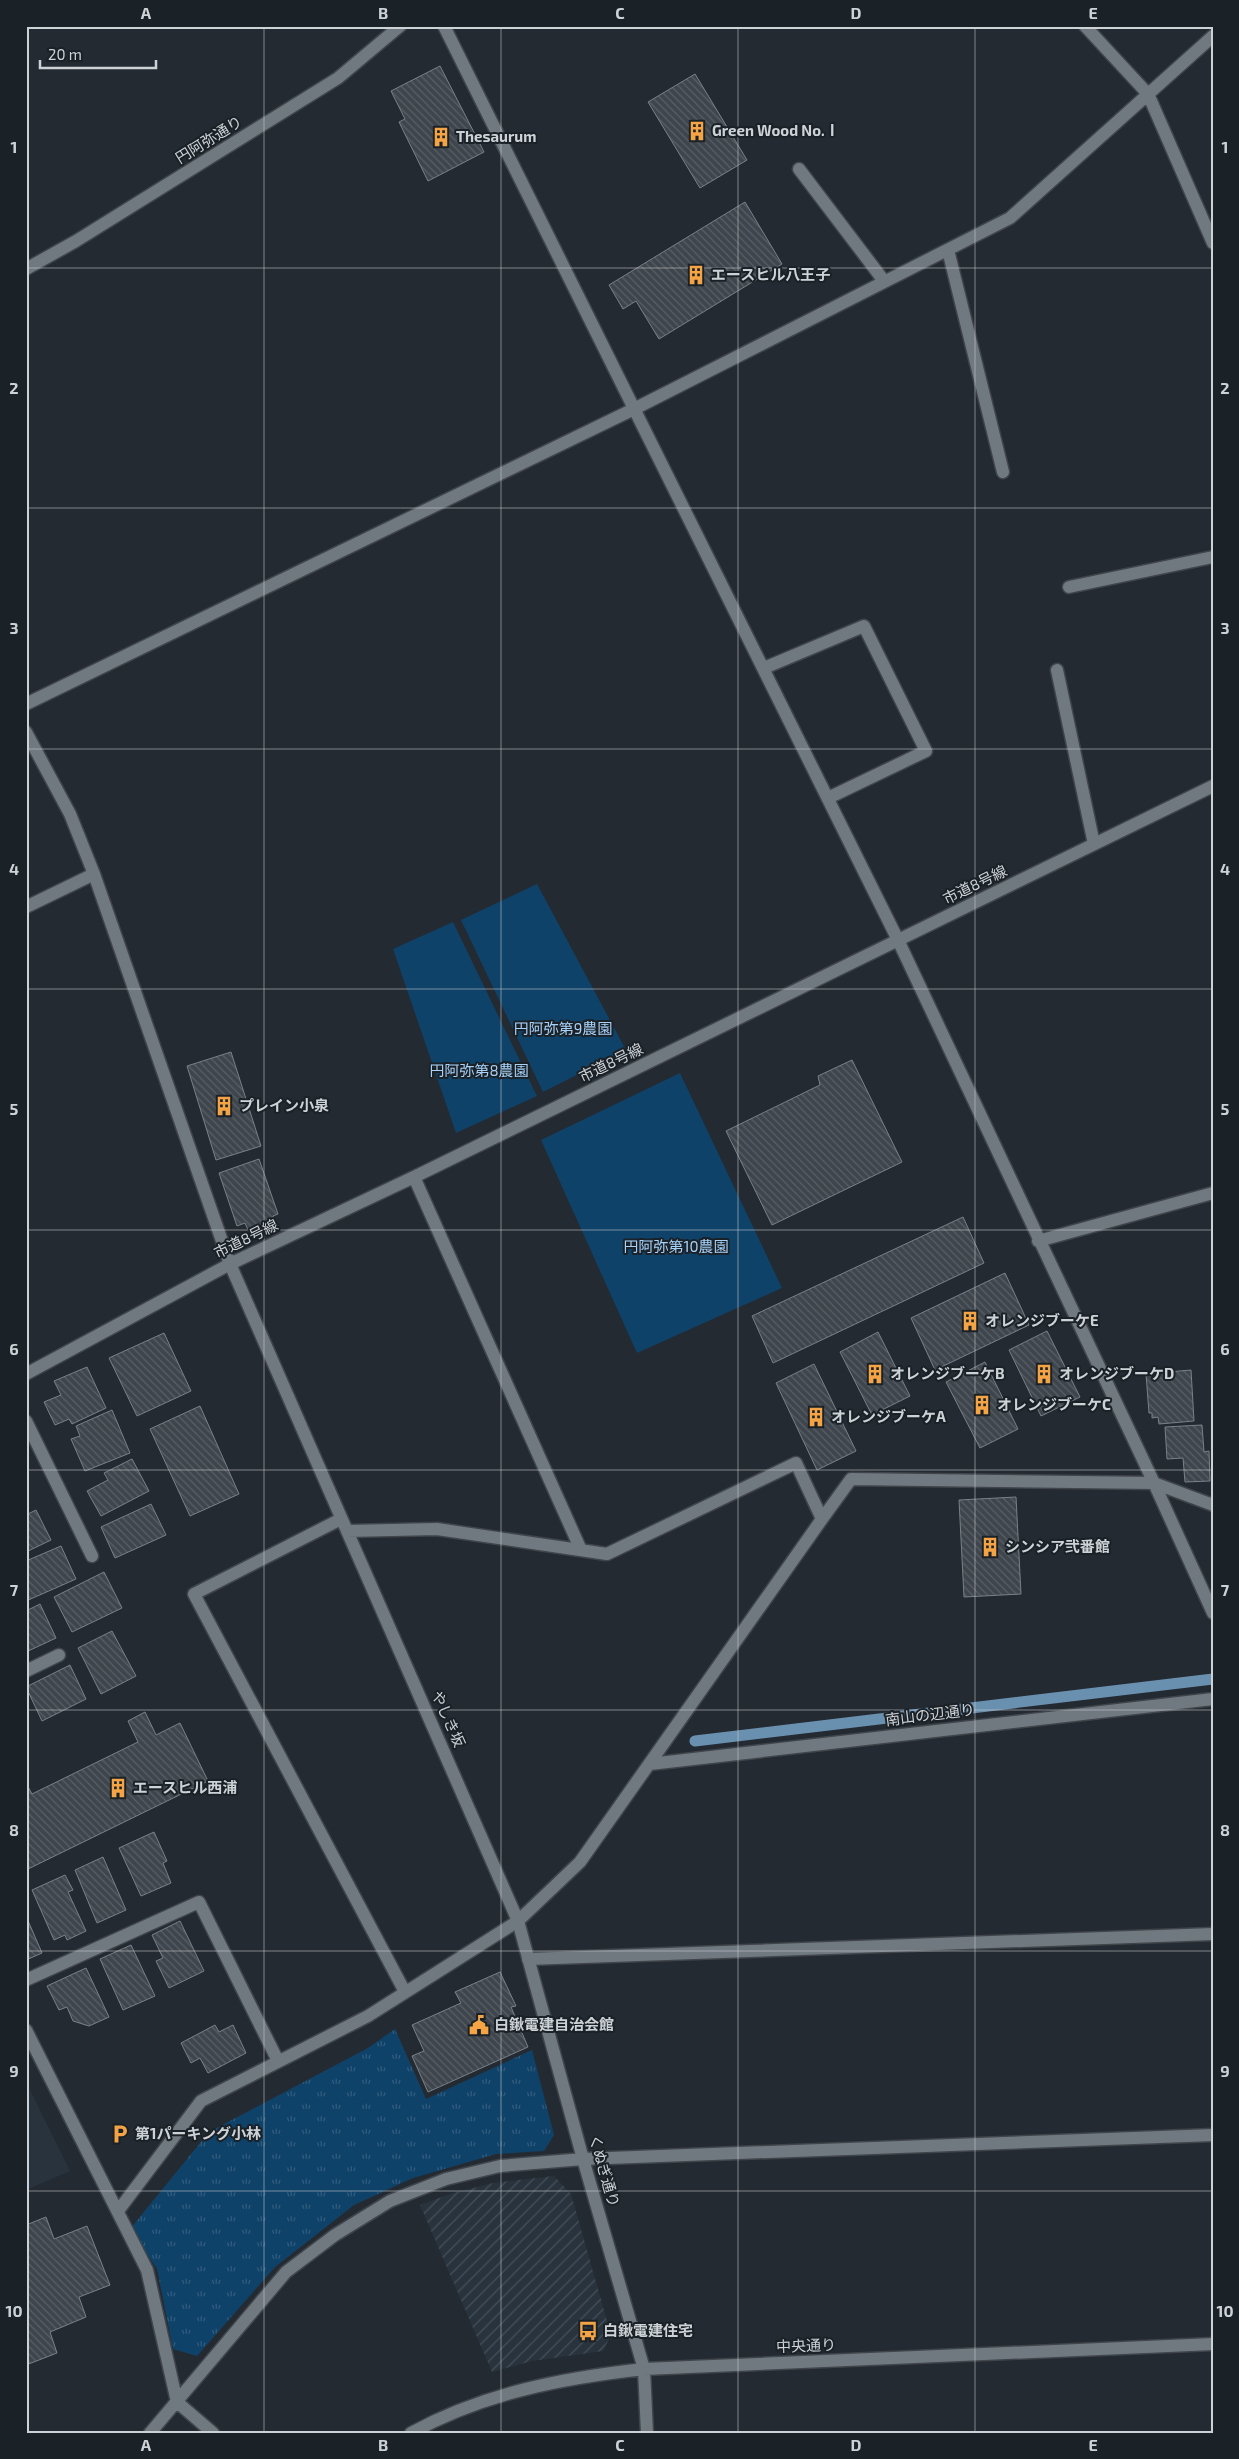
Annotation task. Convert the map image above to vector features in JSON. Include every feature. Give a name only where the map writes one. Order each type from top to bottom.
[{"type":"street","name":"円阿弥通り","points":[[26,269],[76,241],[338,78],[400,26]]},
{"type":"street","points":[[444,26],[898,940],[1038,1241],[1154,1483],[1213,1613]]},
{"type":"street","points":[[1085,26],[1148,94],[1213,242]]},
{"type":"street","points":[[26,704],[634,409],[1010,218],[1213,36]]},
{"type":"street","points":[[799,169],[884,281]]},
{"type":"street","points":[[948,250],[1003,472]]},
{"type":"street","points":[[1069,586],[1213,557]]},
{"type":"street","points":[[764,668],[864,626],[926,752],[828,798]]},
{"type":"street","points":[[1057,670],[1094,844]]},
{"type":"street","name":"やしき坂","points":[[26,732],[70,814],[94,874],[230,1264],[518,1920]]},
{"type":"street","name":"市道8号線","points":[[26,1374],[230,1264],[414,1177],[1213,786]]},
{"type":"street","points":[[26,906],[94,874]]},
{"type":"street","points":[[414,1177],[581,1550]]},
{"type":"street","points":[[1038,1241],[1213,1193]]},
{"type":"street","points":[[26,1421],[92,1556]]},
{"type":"street","points":[[347,1531],[437,1530],[607,1554],[796,1463],[822,1519]]},
{"type":"street","points":[[118,2211],[201,2101],[368,2016],[518,1920],[580,1862],[851,1479],[1154,1483],[1213,1505]]},
{"type":"street","points":[[341,1519],[194,1594],[405,1992]]},
{"type":"street","points":[[26,1671],[60,1655]]},
{"type":"street","name":"南山の辺通り","points":[[650,1764],[1213,1699]]},
{"type":"street","points":[[26,1980],[199,1902],[278,2061]]},
{"type":"street","name":"くぬぎ通り","points":[[518,1920],[583,2159],[644,2369],[647,2433]]},
{"type":"street","points":[[528,1959],[1213,1934]]},
{"type":"street","points":[[26,2030],[147,2270],[177,2402],[212,2433]]},
{"type":"street","points":[[150,2433],[286,2272],[335,2235],[390,2201],[446,2180],[500,2166],[583,2159],[1213,2135]]},
{"type":"street","name":"中央通り","points":[[411,2433],[434,2420],[526,2388],[584,2376],[644,2369],[1213,2344]]},
{"type":"shaded area","points":[[26,2082],[70,2171],[26,2190]]},
{"type":"shaded area","points":[[554,2176],[571,2194],[611,2335],[603,2351],[532,2361],[492,2372],[420,2205],[453,2193],[493,2183]]},
{"type":"green space","name":"円阿弥第9農園","points":[[537,884],[626,1050],[543,1092],[461,920]]},
{"type":"green space","name":"円阿弥第8農園","points":[[453,922],[537,1096],[456,1133],[393,949]]},
{"type":"green space","name":"円阿弥第10農園","points":[[680,1073],[782,1288],[637,1353],[541,1140]]},
{"type":"green space","points":[[395,2029],[426,2099],[532,2050],[554,2135],[544,2151],[496,2154],[413,2178],[354,2205],[275,2267],[197,2356],[173,2349],[157,2269],[130,2229],[209,2132],[368,2048]]},
{"type":"building","name":"Thesaurum","points":[[440,66],[484,152],[428,181],[399,122],[405,119],[391,91]]},
{"type":"building","name":"Green Wood No.Ⅰ","points":[[695,74],[747,160],[700,188],[648,102]]},
{"type":"building","name":"エースヒル八王子","points":[[745,202],[782,264],[659,339],[636,301],[623,309],[609,285]]},
{"type":"building","name":"プレイン小泉","points":[[231,1052],[261,1146],[216,1160],[187,1066]]},
{"type":"building","points":[[852,1060],[902,1162],[772,1225],[726,1131],[820,1085],[818,1076]]},
{"type":"building","points":[[259,1159],[278,1214],[273,1216],[275,1224],[249,1232],[245,1223],[237,1226],[219,1173]]},
{"type":"building","points":[[963,1217],[984,1263],[773,1363],[752,1316]]},
{"type":"building","name":"オレンジブーケE","points":[[1005,1273],[1029,1325],[935,1370],[911,1318]]},
{"type":"building","name":"オレンジブーケD","points":[[1047,1331],[1080,1397],[1041,1416],[1009,1350]]},
{"type":"building","name":"オレンジブーケB","points":[[878,1332],[910,1396],[872,1415],[840,1352]]},
{"type":"building","points":[[164,1333],[191,1391],[137,1416],[109,1358]]},
{"type":"building","name":"オレンジブーケC","points":[[985,1362],[1018,1429],[980,1448],[946,1382]]},
{"type":"building","name":"オレンジブーケA","points":[[814,1364],[856,1451],[817,1470],[776,1383]]},
{"type":"building","points":[[87,1367],[106,1408],[72,1424],[69,1419],[55,1425],[44,1402],[61,1395],[54,1381]]},
{"type":"building","points":[[1191,1370],[1194,1421],[1159,1424],[1158,1417],[1152,1418],[1152,1413],[1149,1413],[1146,1374]]},
{"type":"building","points":[[200,1406],[239,1494],[190,1516],[150,1429]]},
{"type":"building","points":[[112,1410],[130,1453],[85,1471],[71,1439],[80,1436],[76,1426]]},
{"type":"building","points":[[1202,1425],[1204,1452],[1209,1451],[1210,1481],[1185,1482],[1183,1458],[1167,1459],[1165,1427]]},
{"type":"building","points":[[132,1459],[149,1491],[101,1516],[87,1491],[108,1480],[104,1473]]},
{"type":"building","name":"シンシア弐番館","points":[[1016,1497],[1021,1594],[964,1597],[959,1500]]},
{"type":"building","points":[[151,1504],[166,1535],[115,1558],[101,1527]]},
{"type":"building","points":[[36,1510],[51,1540],[26,1552],[26,1515]]},
{"type":"building","points":[[61,1546],[76,1579],[26,1601],[26,1561]]},
{"type":"building","points":[[104,1572],[122,1608],[72,1632],[54,1597]]},
{"type":"building","points":[[40,1604],[56,1638],[26,1652],[26,1611]]},
{"type":"building","points":[[112,1631],[136,1676],[101,1694],[78,1648]]},
{"type":"building","points":[[70,1665],[86,1699],[42,1721],[26,1687]]},
{"type":"building","name":"エースヒル西浦","points":[[145,1712],[156,1735],[180,1723],[208,1781],[26,1870],[26,1783],[32,1794],[138,1742],[128,1721]]},
{"type":"building","points":[[154,1832],[167,1861],[163,1863],[171,1883],[141,1896],[119,1848]]},
{"type":"building","points":[[103,1857],[126,1910],[97,1923],[75,1870]]},
{"type":"building","points":[[65,1875],[73,1890],[68,1892],[86,1931],[67,1940],[65,1935],[54,1940],[32,1890]]},
{"type":"building","points":[[26,1916],[42,1953],[26,1960]]},
{"type":"building","points":[[180,1921],[204,1971],[169,1988],[156,1961],[163,1958],[152,1935]]},
{"type":"building","points":[[131,1945],[155,1996],[123,2010],[100,1959]]},
{"type":"building","points":[[86,1968],[109,2017],[89,2026],[73,2021],[67,2007],[59,2010],[47,1986]]},
{"type":"building","points":[[500,1972],[516,2006],[511,2007],[528,2047],[428,2092],[412,2056],[424,2051],[412,2025],[461,2003],[455,1992]]},
{"type":"building","points":[[215,2025],[219,2032],[233,2025],[246,2053],[208,2073],[200,2058],[191,2063],[181,2043]]},
{"type":"building","points":[[46,2217],[54,2239],[87,2226],[110,2285],[79,2297],[86,2317],[50,2332],[57,2353],[26,2365],[26,2225]]},
{"type":"waterway","points":[[695,1741],[1213,1679]]},
{"type":"place","name":"Green Wood No.Ⅰ","points":[[697,131]]},
{"type":"place","name":"Thesaurum","points":[[441,137]]},
{"type":"place","name":"エースヒル八王子","points":[[696,275]]},
{"type":"place","name":"プレイン小泉","points":[[224,1106]]},
{"type":"place","name":"オレンジブーケE","points":[[970,1321]]},
{"type":"place","name":"オレンジブーケB","points":[[875,1374]]},
{"type":"place","name":"オレンジブーケD","points":[[1044,1374]]},
{"type":"place","name":"オレンジブーケC","points":[[982,1405]]},
{"type":"place","name":"オレンジブーケA","points":[[816,1417]]},
{"type":"place","name":"シンシア弐番館","points":[[990,1547]]},
{"type":"place","name":"エースヒル西浦","points":[[118,1788]]},
{"type":"place","name":"白鍬電建自治会館","points":[[479,2025]]},
{"type":"place","name":"第1パーキング小林","points":[[120,2134]]},
{"type":"place","name":"白鍬電建住宅","points":[[588,2331]]}]
